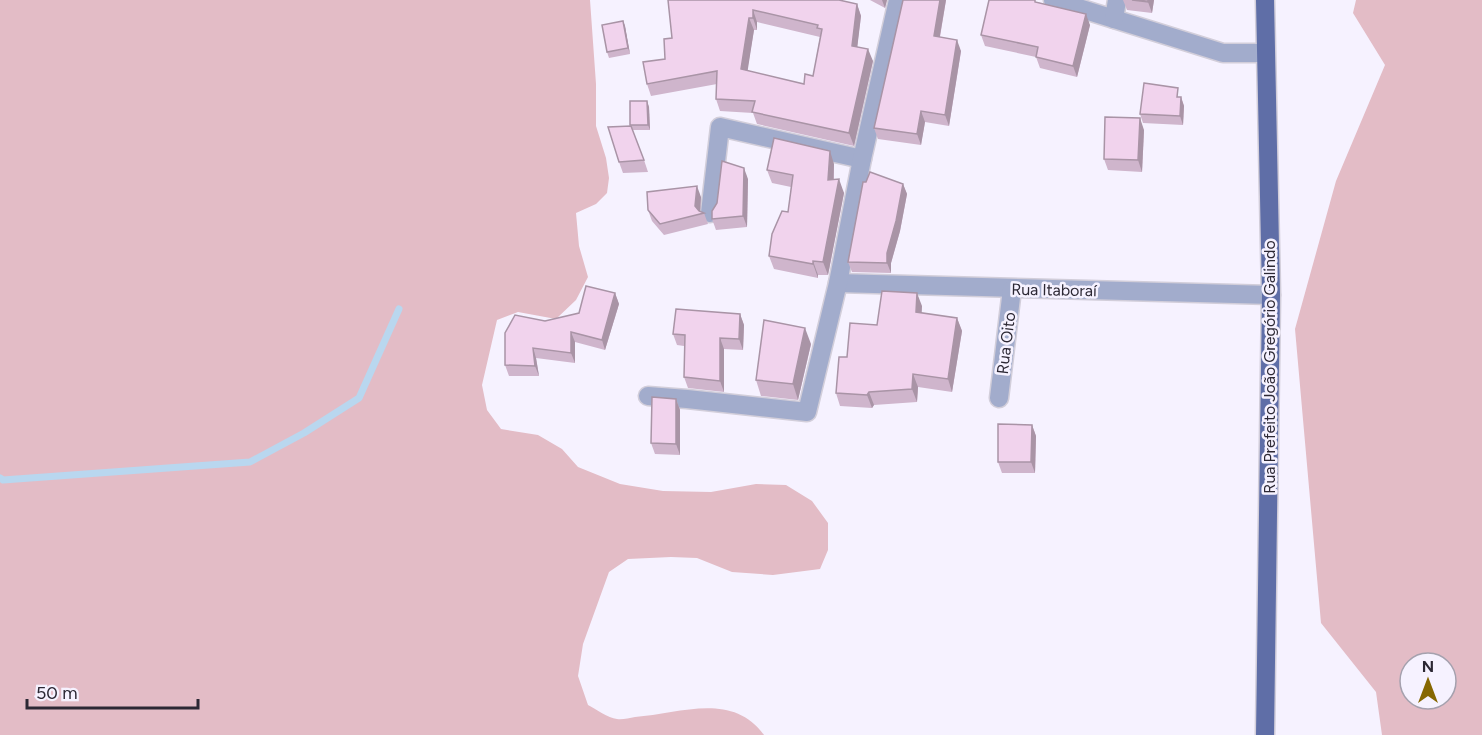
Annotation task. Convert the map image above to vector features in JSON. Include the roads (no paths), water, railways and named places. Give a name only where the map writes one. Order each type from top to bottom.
[{"type":"main road","name":"Rua Prefeito João Gregório Galindo","points":[[1265,0],[1271,295],[1265,735]]},
{"type":"street","points":[[648,396],[807,412],[838,283],[862,159],[898,0]]},
{"type":"street","points":[[1053,0],[1223,53],[1265,53]]},
{"type":"street","points":[[1114,19],[1117,0]]},
{"type":"street","points":[[710,213],[720,127],[862,159]]},
{"type":"street","name":"Rua Itaboraí","points":[[838,283],[1271,295]]},
{"type":"street","name":"Rua Oito","points":[[999,398],[1012,289]]},
{"type":"waterway","points":[[0,478],[3,480],[250,462],[304,433],[359,398],[399,309]]}]
